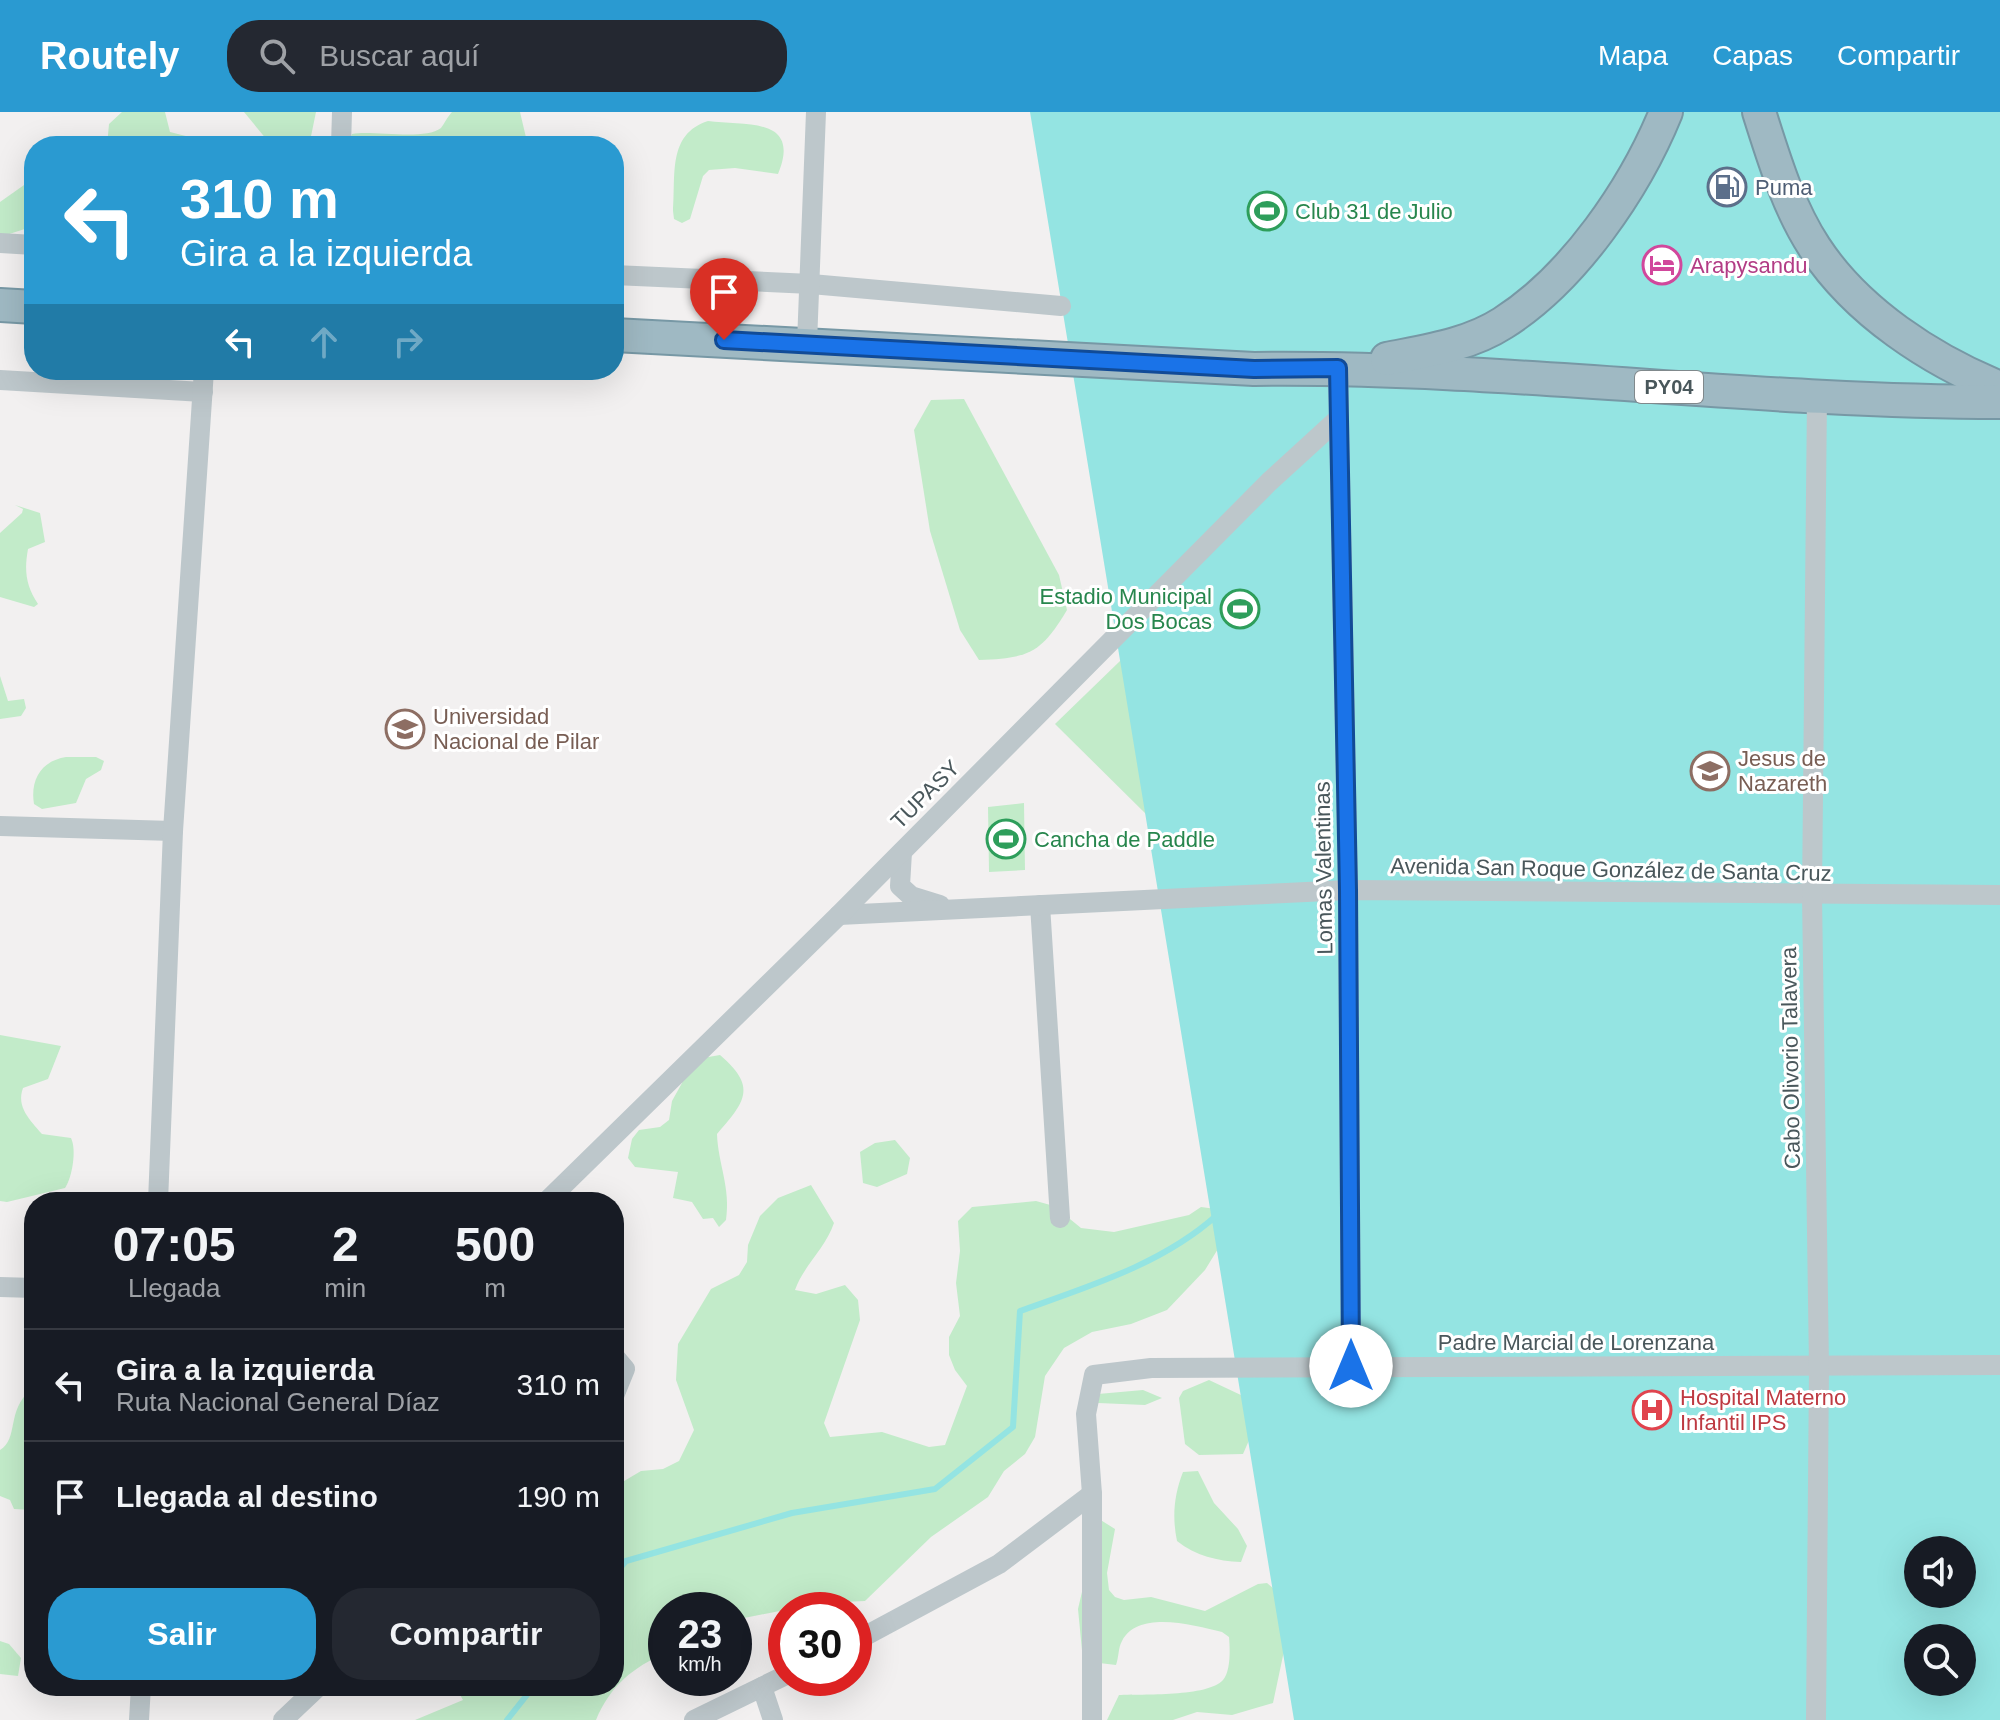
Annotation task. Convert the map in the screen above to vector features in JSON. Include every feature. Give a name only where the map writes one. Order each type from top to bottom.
[{"type":"highway","points":[[1338,368],[1444,348],[1503,323],[1562,270],[1622,201],[1666,112]]},
{"type":"highway","points":[[1759,112],[1794,211],[1825,260],[1866,305],[1895,329],[1932,355],[2000,388]]},
{"type":"highway","points":[[0,305],[24,306]]},
{"type":"highway","name":"PY04","points":[[624,335],[1254,369],[1338,368],[1817,396],[2000,402]]},
{"type":"street","points":[[341,136],[342,112]]},
{"type":"street","points":[[807,343],[816,112]]},
{"type":"street","points":[[0,243],[24,244]]},
{"type":"street","points":[[624,275],[811,284],[1061,306]]},
{"type":"street","name":"Lomas Valentinas","points":[[1338,368],[1348,890],[1351,1366]]},
{"type":"street","points":[[0,380],[203,392]]},
{"type":"street","points":[[158,1192],[173,831],[204,380]]},
{"type":"street","name":"Cabo Olivorio Talavera","points":[[1816,1720],[1819,1367],[1812,895],[1817,396]]},
{"type":"street","name":"TUPASY","points":[[556,1192],[839,915],[1269,482],[1338,419]]},
{"type":"street","points":[[0,826],[173,831]]},
{"type":"street","points":[[902,852],[898,874],[900,886],[911,896],[952,909]]},
{"type":"street","name":"Avenida San Roque González de Santa Cruz","points":[[839,915],[1348,890],[2000,895]]},
{"type":"street","points":[[1040,905],[1060,1218]]},
{"type":"street","points":[[0,1287],[24,1288]]},
{"type":"street","name":"Padre Marcial de Lorenzana","points":[[1092,1494],[1086,1414],[1094,1375],[1151,1368],[2000,1365]]},
{"type":"street","points":[[872,1632],[999,1564],[1092,1494]]},
{"type":"street","points":[[1092,1494],[1092,1720]]},
{"type":"street","points":[[694,1720],[768,1684]]},
{"type":"street","points":[[762,1687],[773,1720]]},
{"type":"street","points":[[139,1720],[140,1696]]},
{"type":"street","points":[[283,1720],[308,1696]]},
{"type":"green space","points":[[122,112],[165,112],[170,132],[186,136],[108,136],[109,124]]},
{"type":"green space","points":[[244,112],[316,112],[311,136],[264,136]]},
{"type":"green space","points":[[452,112],[520,112],[526,136],[351,136],[372,133],[423,134],[441,128]]},
{"type":"green space","points":[[708,121],[766,128],[776,133],[782,142],[783,155],[778,174],[735,168],[709,170],[703,176],[690,219],[682,223],[674,219],[673,211],[676,158],[686,136]]},
{"type":"green space","points":[[24,185],[24,229],[0,237],[0,202]]},
{"type":"green space","points":[[964,399],[1059,575],[1067,610],[1041,644],[1022,655],[979,660],[960,630],[930,531],[914,430],[931,400]]},
{"type":"green space","points":[[15,505],[40,513],[45,542],[28,549],[26,564],[27,578],[38,604],[34,607],[0,597],[0,533],[22,513],[23,509]]},
{"type":"green space","points":[[1183,600],[1151,819],[1055,724]]},
{"type":"green space","points":[[0,676],[8,701],[24,699],[26,708],[21,716],[0,719]]},
{"type":"green space","points":[[66,757],[96,757],[104,761],[101,770],[86,779],[76,803],[42,809],[34,804],[33,795],[39,773],[50,763]]},
{"type":"green space","name":"Cancha de Paddle","points":[[1024,803],[1025,870],[989,872],[988,807]]},
{"type":"green space","points":[[0,1035],[61,1046],[48,1079],[23,1088],[21,1101],[25,1113],[42,1134],[71,1138],[74,1156],[68,1183],[65,1188],[24,1192],[24,1198],[0,1201]]},
{"type":"green space","points":[[720,1055],[739,1076],[743,1094],[735,1112],[717,1134],[727,1208],[726,1220],[719,1227],[713,1218],[703,1219],[692,1202],[673,1198],[678,1172],[635,1167],[628,1158],[632,1139],[639,1130],[660,1127],[669,1120],[672,1101],[682,1083],[685,1061]]},
{"type":"green space","points":[[895,1140],[910,1158],[907,1174],[877,1187],[863,1183],[860,1152],[875,1143]]},
{"type":"green space","points":[[811,1185],[834,1223],[795,1290],[816,1294],[845,1285],[858,1300],[860,1320],[824,1423],[830,1437],[882,1432],[929,1447],[945,1445],[967,1386],[949,1355],[949,1337],[960,1316],[956,1283],[960,1251],[958,1221],[972,1207],[1036,1201],[1054,1206],[1081,1228],[1114,1232],[1189,1215],[1201,1207],[1216,1209],[1221,1244],[1205,1270],[1167,1310],[1131,1324],[1092,1332],[1064,1348],[1045,1376],[1035,1437],[1025,1454],[1004,1471],[988,1497],[931,1537],[872,1594],[768,1592],[768,1613],[752,1616],[752,1592],[648,1592],[648,1662],[624,1679],[624,1481],[641,1471],[663,1469],[679,1461],[694,1430],[676,1380],[678,1344],[711,1289],[739,1275],[747,1262],[748,1245],[760,1216],[778,1198]]},
{"type":"green space","points":[[1209,1380],[1243,1396],[1254,1429],[1243,1454],[1199,1455],[1185,1444],[1179,1398],[1183,1391]]},
{"type":"green space","points":[[1143,1390],[1162,1398],[1145,1405],[1098,1403],[1098,1394]]},
{"type":"green space","points":[[23,1398],[24,1510],[14,1509],[10,1500],[0,1496],[0,1450],[9,1439]]},
{"type":"green space","points":[[1198,1471],[1214,1503],[1238,1529],[1247,1546],[1241,1562],[1207,1557],[1177,1541],[1174,1515],[1180,1481],[1183,1472]]},
{"type":"green space","points":[[1099,1519],[1115,1529],[1107,1573],[1109,1590],[1115,1597],[1124,1600],[1151,1597],[1205,1611],[1258,1584],[1267,1583],[1274,1589],[1288,1632],[1273,1703],[1232,1715],[1197,1712],[1173,1720],[1107,1720],[1119,1695],[1174,1694],[1215,1685],[1226,1676],[1230,1647],[1229,1637],[1222,1632],[1168,1622],[1154,1623],[1130,1631],[1121,1644],[1116,1665],[1083,1661],[1078,1609]]},
{"type":"green space","points":[[0,1641],[9,1644],[21,1658],[18,1676],[0,1674]]},
{"type":"green space","points":[[461,1696],[609,1696],[596,1720],[415,1720],[463,1700]]},
{"type":"water","points":[[1030,112],[2000,112],[2000,1720],[1294,1720]]},
{"type":"waterway","points":[[624,1563],[792,1513],[935,1489],[1013,1427],[1020,1311],[1149,1261],[1217,1215]]},
{"type":"waterway","points":[[507,1720],[526,1696]]},
{"type":"place","name":"Puma","points":[[1727,187]]},
{"type":"place","name":"Club 31 de Julio","points":[[1267,211]]},
{"type":"place","name":"Arapysandu","points":[[1662,265]]},
{"type":"place","name":"Estadio Municipal Dos Bocas","points":[[1240,609]]},
{"type":"place","name":"Universidad Nacional de Pilar","points":[[405,729]]},
{"type":"place","name":"Jesus de Nazareth","points":[[1710,771]]},
{"type":"place","name":"Cancha de Paddle","points":[[1006,839]]},
{"type":"place","name":"Hospital Materno Infantil IPS","points":[[1652,1410]]},
{"type":"route","points":[[724,340],[1254,369],[1338,368],[1348,890],[1351,1366]]}]
